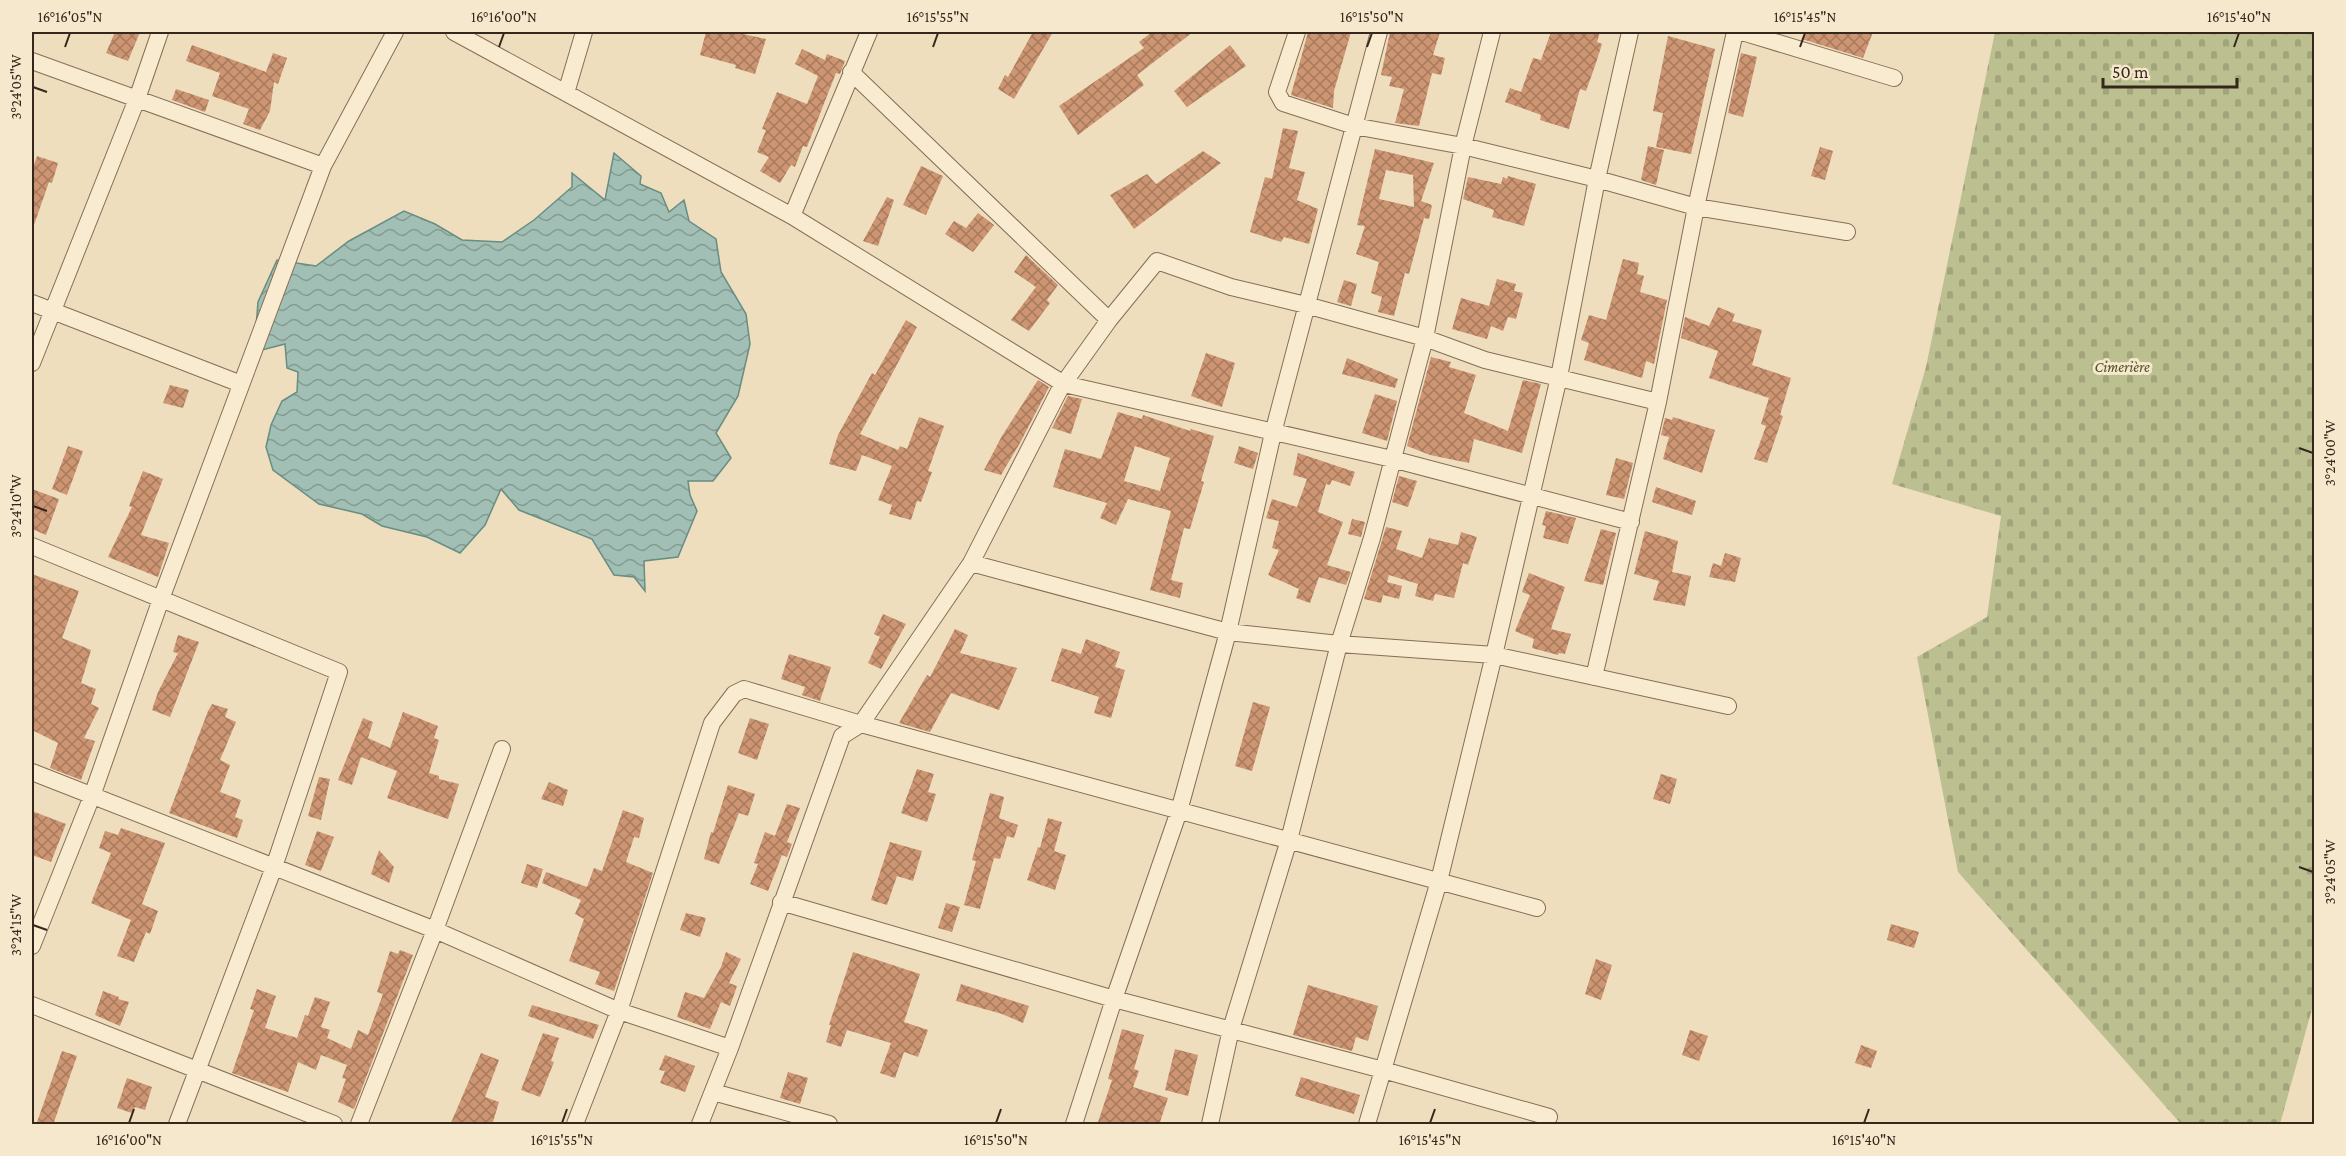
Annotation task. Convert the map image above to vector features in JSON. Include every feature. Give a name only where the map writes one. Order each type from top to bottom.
[{"type":"street","points":[[32,363],[137,99],[160,32]]},
{"type":"street","points":[[32,946],[92,796],[161,598],[323,166],[395,32]]},
{"type":"street","points":[[454,32],[792,216],[1064,384],[1392,459],[1631,522]]},
{"type":"street","points":[[566,93],[584,32]]},
{"type":"street","points":[[792,216],[868,32]]},
{"type":"street","points":[[1297,32],[1277,92],[1282,103],[1354,126],[1463,146],[1598,179],[1696,207],[1847,232]]},
{"type":"street","points":[[1074,1125],[1114,999],[1179,811],[1228,633],[1273,433],[1379,32]]},
{"type":"street","points":[[1210,1125],[1231,1029],[1289,840],[1339,644],[1372,538],[1425,338],[1463,146],[1492,32]]},
{"type":"street","points":[[1367,1125],[1438,881],[1494,655],[1559,377],[1630,32]]},
{"type":"street","points":[[1594,677],[1658,402],[1696,207],[1735,32]]},
{"type":"street","points":[[1742,32],[1894,78]]},
{"type":"street","points":[[32,61],[323,166]]},
{"type":"street","points":[[851,72],[1109,320]]},
{"type":"street","points":[[700,1125],[842,736],[861,724],[971,563],[1064,384],[1109,320],[1157,261],[1231,287],[1425,338],[1485,360],[1658,402]]},
{"type":"street","points":[[32,303],[241,384]]},
{"type":"street","points":[[32,546],[339,672],[274,867],[177,1125]]},
{"type":"street","points":[[971,563],[1228,633],[1339,644],[1494,655],[1728,706]]},
{"type":"street","points":[[575,1125],[619,1011],[712,723],[734,694],[744,689],[861,724],[1538,908]]},
{"type":"street","points":[[359,1125],[502,749]]},
{"type":"street","points":[[32,772],[435,930],[619,1011],[730,1047]]},
{"type":"street","points":[[781,902],[1114,999],[1383,1070],[1549,1118]]},
{"type":"street","points":[[32,1005],[334,1125]]},
{"type":"street","points":[[712,1092],[829,1125]]},
{"type":"green space","name":"Cimerière","points":[[1995,32],[2314,32],[2314,1002],[2280,1124],[2181,1124],[1958,872],[1917,657],[1987,617],[2001,516],[1892,484],[1926,367]]},
{"type":"water","points":[[614,153],[641,176],[640,184],[661,193],[669,212],[684,200],[689,221],[716,239],[721,272],[746,314],[750,344],[738,396],[716,433],[731,458],[713,481],[688,481],[690,495],[697,511],[678,557],[644,561],[645,591],[634,577],[614,575],[592,539],[519,510],[501,489],[485,525],[460,553],[427,537],[382,526],[362,514],[319,504],[273,470],[266,447],[271,425],[282,401],[297,392],[298,372],[287,368],[285,344],[254,352],[258,302],[277,260],[316,266],[349,241],[404,211],[435,224],[462,240],[502,242],[534,220],[572,187],[572,173],[605,200]]},
{"type":"building","points":[[115,32],[140,32],[128,61],[106,53]]},
{"type":"building","points":[[706,32],[733,32],[766,39],[755,74],[735,68],[736,65],[700,55]]},
{"type":"building","points":[[1033,32],[1053,32],[1014,99],[998,89],[1005,75],[1008,77]]},
{"type":"building","points":[[1152,32],[1193,32],[1137,75],[1144,85],[1078,135],[1059,106],[1144,48],[1139,42]]},
{"type":"building","points":[[1308,32],[1351,32],[1334,91],[1333,108],[1291,95]]},
{"type":"building","points":[[1390,32],[1440,32],[1433,55],[1445,58],[1441,75],[1432,73],[1419,126],[1395,123],[1404,89],[1389,86],[1392,77],[1381,75]]},
{"type":"building","points":[[1551,32],[1600,32],[1597,42],[1602,44],[1595,66],[1586,91],[1580,89],[1569,129],[1540,120],[1541,115],[1505,102],[1510,88],[1521,92],[1533,58],[1541,60]]},
{"type":"building","points":[[1805,32],[1873,32],[1863,58],[1802,39]]},
{"type":"building","points":[[1668,36],[1715,49],[1691,154],[1656,147],[1663,113],[1653,111]]},
{"type":"building","points":[[192,45],[266,72],[273,53],[287,58],[278,84],[274,82],[270,111],[260,130],[243,124],[249,109],[212,96],[220,73],[186,61]]},
{"type":"building","points":[[1230,45],[1246,66],[1187,107],[1174,91]]},
{"type":"building","points":[[802,49],[825,60],[827,54],[845,61],[840,74],[836,73],[807,147],[803,146],[795,167],[791,165],[780,183],[760,171],[769,157],[757,152],[766,130],[762,129],[777,92],[807,104],[818,76],[795,64]]},
{"type":"building","points":[[1741,53],[1757,57],[1743,117],[1728,113]]},
{"type":"building","points":[[176,89],[209,100],[205,112],[172,100]]},
{"type":"building","points":[[1283,128],[1298,131],[1289,168],[1305,172],[1297,200],[1318,209],[1309,244],[1284,237],[1281,242],[1250,232],[1265,177],[1272,179]]},
{"type":"building","points":[[1648,146],[1664,150],[1656,185],[1641,180]]},
{"type":"building","points":[[1820,147],[1833,151],[1825,180],[1811,176]]},
{"type":"building","points":[[1375,149],[1434,163],[1421,201],[1432,205],[1429,219],[1424,218],[1409,274],[1405,273],[1394,316],[1378,312],[1382,297],[1371,293],[1379,262],[1356,254],[1365,226],[1357,225]],"holes":[[[1386,170],[1413,175],[1414,207],[1379,199]]]},
{"type":"building","points":[[1203,151],[1221,163],[1134,229],[1110,195],[1147,174],[1156,184]]},
{"type":"building","points":[[37,156],[58,163],[52,183],[49,182],[34,225],[32,225],[32,170]]},
{"type":"building","points":[[921,166],[943,176],[926,215],[903,205]]},
{"type":"building","points":[[1508,176],[1536,184],[1524,226],[1492,217],[1494,210],[1463,199],[1468,177],[1501,184],[1503,177],[1507,179]]},
{"type":"building","points":[[887,197],[894,200],[878,246],[863,241]]},
{"type":"building","points":[[978,213],[994,225],[973,252],[945,234],[954,221],[966,228]]},
{"type":"building","points":[[1026,255],[1058,285],[1047,300],[1050,303],[1029,331],[1011,320],[1036,287],[1014,272]]},
{"type":"building","points":[[1623,259],[1639,263],[1637,274],[1644,276],[1640,292],[1667,300],[1654,364],[1646,361],[1642,378],[1584,360],[1589,343],[1581,340],[1589,315],[1606,320]]},
{"type":"building","points":[[1497,279],[1516,284],[1514,291],[1523,293],[1516,319],[1508,317],[1503,331],[1491,326],[1487,339],[1452,329],[1461,298],[1489,306]]},
{"type":"building","points":[[1344,280],[1357,284],[1351,306],[1337,302]]},
{"type":"building","points":[[1718,307],[1735,314],[1732,321],[1762,330],[1752,365],[1791,378],[1780,415],[1783,416],[1767,463],[1754,459],[1766,426],[1761,424],[1769,398],[1709,378],[1718,351],[1681,338],[1685,317],[1709,326]]},
{"type":"building","points":[[906,320],[917,327],[860,434],[898,450],[900,446],[907,449],[919,417],[944,426],[928,471],[932,472],[921,502],[917,501],[911,520],[889,514],[892,505],[878,500],[892,466],[862,455],[856,471],[829,464],[838,435],[872,373],[875,375]]},
{"type":"building","points":[[1206,353],[1235,363],[1222,407],[1191,396]]},
{"type":"building","points":[[1431,357],[1451,362],[1449,367],[1476,375],[1464,413],[1508,431],[1523,380],[1541,384],[1522,453],[1474,439],[1469,463],[1430,455],[1407,446]]},
{"type":"building","points":[[1347,358],[1398,379],[1395,388],[1342,374]]},
{"type":"building","points":[[1038,380],[1049,387],[1001,475],[984,470],[1002,436]]},
{"type":"building","points":[[170,385],[189,390],[183,408],[163,403]]},
{"type":"building","points":[[1375,394],[1397,401],[1387,441],[1362,433]]},
{"type":"building","points":[[1068,396],[1082,399],[1071,434],[1052,428]]},
{"type":"building","points":[[1118,412],[1142,419],[1143,415],[1190,431],[1191,429],[1214,436],[1201,481],[1204,482],[1190,529],[1184,528],[1171,580],[1183,583],[1180,598],[1150,590],[1171,511],[1128,499],[1116,525],[1100,518],[1107,503],[1053,487],[1065,449],[1101,459]],"holes":[[[1135,446],[1170,458],[1160,491],[1124,481]]]},
{"type":"building","points":[[1673,417],[1715,430],[1702,473],[1663,459],[1669,437],[1661,435],[1665,418],[1672,420]]},
{"type":"building","points":[[68,446],[83,451],[67,495],[52,489]]},
{"type":"building","points":[[1239,446],[1258,453],[1253,469],[1234,463]]},
{"type":"building","points":[[1298,453],[1355,472],[1350,486],[1332,480],[1330,485],[1326,484],[1318,512],[1343,522],[1327,565],[1351,572],[1346,585],[1319,577],[1310,603],[1296,598],[1299,589],[1268,575],[1279,550],[1272,548],[1279,521],[1266,518],[1272,499],[1297,507],[1307,479],[1293,475]]},
{"type":"building","points":[[1616,458],[1633,463],[1624,499],[1606,495]]},
{"type":"building","points":[[143,471],[163,479],[141,535],[169,543],[158,577],[108,557],[132,507],[129,506]]},
{"type":"building","points":[[1399,476],[1417,481],[1408,507],[1392,502]]},
{"type":"building","points":[[1656,487],[1696,501],[1692,515],[1652,502]]},
{"type":"building","points":[[32,489],[59,499],[46,535],[32,529]]},
{"type":"building","points":[[1546,511],[1576,518],[1568,544],[1543,538],[1546,526],[1542,525]]},
{"type":"building","points":[[1352,519],[1365,522],[1361,537],[1348,534]]},
{"type":"building","points":[[1386,527],[1402,531],[1396,549],[1422,558],[1429,538],[1458,545],[1461,532],[1477,537],[1468,565],[1463,563],[1454,598],[1435,594],[1433,601],[1415,596],[1418,584],[1389,575],[1387,582],[1402,586],[1399,599],[1383,595],[1381,603],[1364,599]]},
{"type":"building","points":[[1601,529],[1616,533],[1603,585],[1584,581]]},
{"type":"building","points":[[1645,531],[1678,541],[1672,572],[1691,576],[1685,606],[1653,600],[1659,581],[1634,574]]},
{"type":"building","points":[[1725,553],[1741,558],[1735,582],[1709,577],[1713,563],[1721,566]]},
{"type":"building","points":[[1529,573],[1565,587],[1551,629],[1571,634],[1565,654],[1559,653],[1558,655],[1532,648],[1534,639],[1515,631],[1530,595],[1522,592]]},
{"type":"building","points":[[32,574],[79,591],[62,638],[91,650],[81,683],[96,689],[91,704],[99,708],[84,738],[95,741],[81,780],[50,768],[58,743],[32,730]]},
{"type":"building","points":[[883,614],[906,624],[881,669],[868,663],[880,637],[874,634]]},
{"type":"building","points":[[955,629],[968,635],[960,653],[1017,668],[999,710],[951,693],[930,732],[899,723],[927,675],[930,677]]},
{"type":"building","points":[[178,635],[199,642],[170,717],[152,710],[158,692],[178,653],[173,652]]},
{"type":"building","points":[[1086,639],[1120,652],[1115,667],[1125,670],[1111,718],[1094,713],[1099,697],[1051,681],[1062,648],[1081,654]]},
{"type":"building","points":[[789,654],[831,667],[820,701],[802,695],[805,687],[781,679]]},
{"type":"building","points":[[1253,702],[1270,707],[1252,771],[1235,766]]},
{"type":"building","points":[[212,704],[228,709],[225,717],[236,722],[220,760],[230,765],[220,792],[241,800],[235,817],[243,820],[237,838],[169,813]]},
{"type":"building","points":[[403,712],[438,726],[434,738],[439,740],[429,773],[439,776],[439,779],[459,784],[448,819],[387,798],[397,771],[361,757],[352,785],[338,780],[363,718],[373,722],[368,738],[390,748]]},
{"type":"building","points":[[750,718],[769,724],[757,760],[738,753]]},
{"type":"building","points":[[917,769],[934,774],[928,792],[936,794],[927,822],[901,813]]},
{"type":"building","points":[[1661,774],[1677,779],[1670,804],[1653,799]]},
{"type":"building","points":[[319,777],[330,779],[321,820],[308,816]]},
{"type":"building","points":[[549,782],[568,790],[563,806],[541,799]]},
{"type":"building","points":[[728,785],[755,794],[748,816],[739,813],[719,864],[704,859]]},
{"type":"building","points":[[990,793],[1004,797],[999,818],[1018,825],[1014,838],[1007,836],[1000,859],[994,858],[980,909],[964,905],[976,861],[972,860]]},
{"type":"building","points":[[787,804],[800,808],[787,842],[792,844],[787,857],[782,855],[768,891],[750,884],[758,864],[754,863],[765,832],[775,836]]},
{"type":"building","points":[[623,810],[644,818],[639,838],[634,837],[626,862],[653,873],[614,991],[595,984],[600,972],[569,961],[584,919],[575,914],[581,900],[542,883],[546,872],[587,887],[594,868],[602,871]]},
{"type":"building","points":[[32,811],[66,824],[51,862],[32,855]]},
{"type":"building","points":[[1048,818],[1062,822],[1054,851],[1066,855],[1055,890],[1027,880],[1038,847],[1040,848]]},
{"type":"building","points":[[121,828],[165,843],[142,904],[158,911],[150,934],[146,932],[134,962],[117,956],[131,920],[91,903],[111,853],[99,848],[105,831],[118,835]]},
{"type":"building","points":[[317,831],[334,837],[321,871],[305,865]]},
{"type":"building","points":[[890,842],[922,851],[913,881],[897,876],[887,905],[871,900]]},
{"type":"building","points":[[379,850],[394,867],[389,883],[371,874]]},
{"type":"building","points":[[527,864],[543,869],[537,888],[521,883]]},
{"type":"building","points":[[946,903],[960,907],[952,932],[938,928]]},
{"type":"building","points":[[686,913],[706,918],[700,937],[680,930]]},
{"type":"building","points":[[1891,924],[1919,932],[1914,948],[1887,940]]},
{"type":"building","points":[[400,950],[413,955],[354,1109],[338,1102],[346,1079],[342,1078],[347,1065],[321,1055],[316,1070],[298,1062],[288,1092],[232,1073],[254,1010],[250,1009],[257,989],[276,996],[265,1028],[297,1038],[305,1015],[308,1016],[315,997],[330,1002],[321,1027],[330,1030],[327,1038],[351,1049],[358,1030],[368,1035],[383,994],[377,992],[390,951],[398,954]]},
{"type":"building","points":[[726,952],[741,959],[729,983],[737,986],[730,1006],[721,1002],[710,1029],[677,1017],[685,992],[704,998],[721,967]]},
{"type":"building","points":[[853,952],[920,974],[904,1022],[928,1030],[918,1057],[904,1052],[895,1078],[880,1073],[891,1043],[847,1030],[841,1047],[826,1042],[831,1025],[829,1025]]},
{"type":"building","points":[[1596,959],[1612,965],[1601,1000],[1585,994]]},
{"type":"building","points":[[961,984],[1029,1006],[1023,1023],[1002,1014],[956,1001]]},
{"type":"building","points":[[1308,985],[1378,1006],[1368,1041],[1356,1037],[1352,1051],[1293,1035]]},
{"type":"building","points":[[103,991],[129,1002],[120,1026],[95,1015]]},
{"type":"building","points":[[532,1005],[599,1025],[593,1039],[528,1016]]},
{"type":"building","points":[[1122,1029],[1144,1035],[1134,1069],[1139,1071],[1133,1087],[1168,1098],[1159,1125],[1097,1125],[1112,1080],[1108,1079]]},
{"type":"building","points":[[1690,1030],[1708,1036],[1699,1061],[1682,1055]]},
{"type":"building","points":[[543,1033],[559,1038],[551,1061],[554,1062],[540,1097],[521,1090]]},
{"type":"building","points":[[1861,1045],[1877,1051],[1871,1068],[1855,1063]]},
{"type":"building","points":[[1175,1049],[1198,1055],[1188,1096],[1165,1090]]},
{"type":"building","points":[[62,1051],[77,1056],[53,1125],[36,1125]]},
{"type":"building","points":[[481,1053],[499,1060],[485,1097],[499,1102],[492,1125],[450,1125]]},
{"type":"building","points":[[665,1055],[695,1066],[685,1092],[660,1083],[665,1071],[659,1070]]},
{"type":"building","points":[[788,1072],[808,1078],[800,1104],[780,1098]]},
{"type":"building","points":[[1301,1077],[1360,1095],[1354,1114],[1295,1096]]},
{"type":"building","points":[[127,1078],[152,1087],[145,1110],[135,1107],[132,1113],[117,1108]]}]
